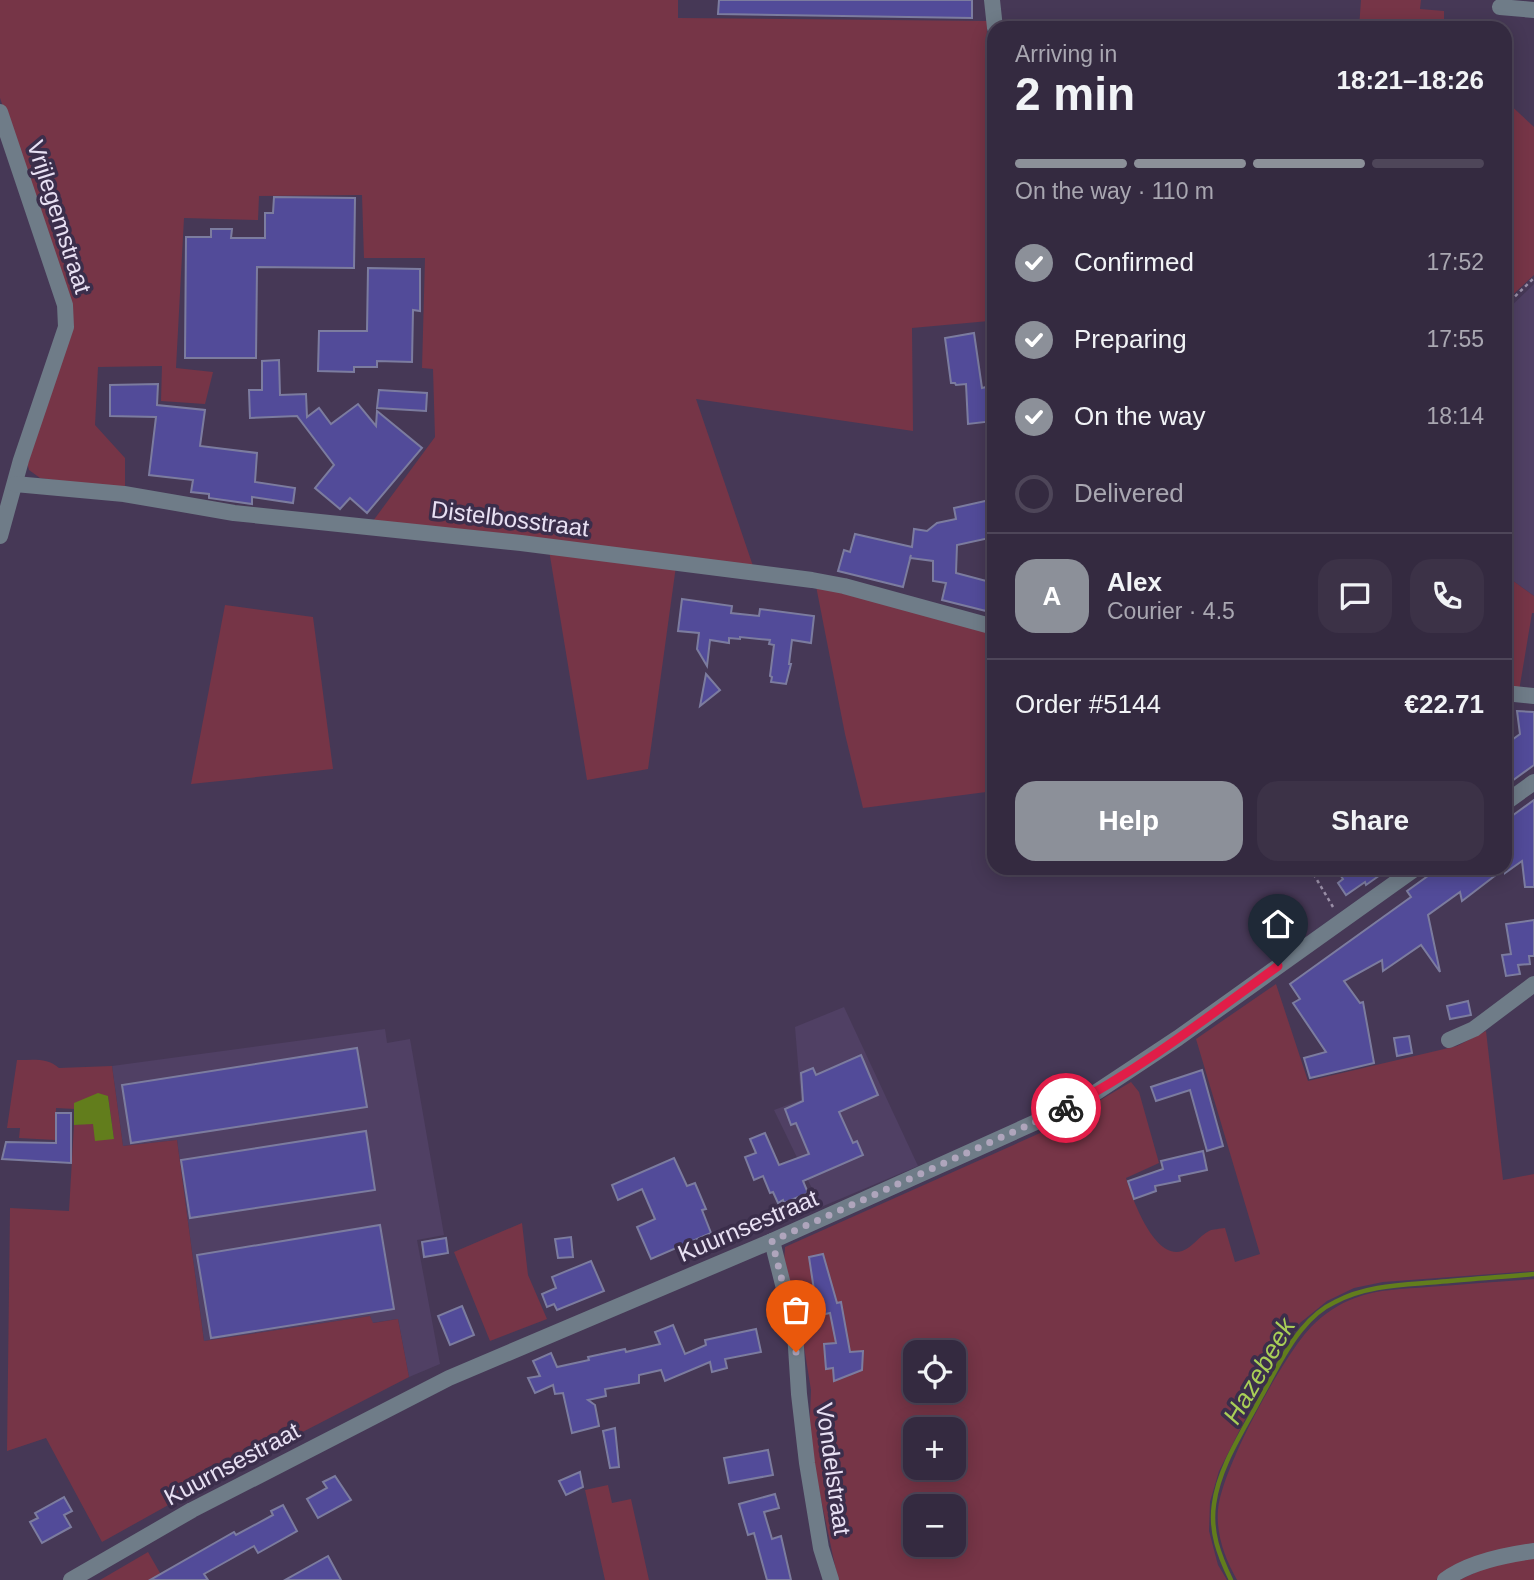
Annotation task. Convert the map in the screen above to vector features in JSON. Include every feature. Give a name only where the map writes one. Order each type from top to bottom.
[{"type":"street","points":[[992,0],[994,21]]},
{"type":"street","points":[[1500,7],[1534,10]]},
{"type":"street","name":"Vrijlegemstraat","points":[[0,112],[65,305],[66,316],[62,344],[35,415],[0,536]]},
{"type":"street","name":"Distelbosstraat","points":[[15,484],[124,494],[234,513],[494,540],[812,580],[856,589],[987,625]]},
{"type":"street","points":[[1512,694],[1534,696]]},
{"type":"street","points":[[1512,798],[1534,782]]},
{"type":"street","name":"Kuurnsestraat","points":[[71,1580],[192,1510],[449,1378],[772,1241],[1092,1095],[1178,1038],[1406,875]]},
{"type":"street","points":[[1449,1041],[1474,1029],[1534,984]]},
{"type":"street","name":"Vondelstraat","points":[[772,1241],[795,1332],[807,1463],[821,1548],[831,1580]]},
{"type":"street","points":[[1445,1580],[1465,1569],[1504,1555],[1534,1551]]},
{"type":"path","points":[[1512,299],[1534,278]]},
{"type":"path","points":[[1314,875],[1342,922]]},
{"type":"shaded area","points":[[0,0],[678,0],[678,18],[987,21],[987,321],[912,328],[913,431],[696,399],[753,566],[373,521],[435,437],[433,369],[422,368],[425,258],[364,258],[362,195],[259,196],[258,220],[184,218],[176,368],[213,372],[205,404],[161,401],[162,366],[98,367],[95,425],[125,458],[125,490],[40,478],[29,470],[26,459],[70,335],[55,260],[0,98]]},
{"type":"shaded area","points":[[1361,0],[1421,0],[1420,9],[1444,11],[1444,21],[1360,21]]},
{"type":"shaded area","points":[[1512,107],[1534,127],[1534,275],[1512,295]]},
{"type":"shaded area","points":[[1534,284],[1534,596],[1512,580],[1512,305]]},
{"type":"shaded area","points":[[549,550],[676,566],[648,769],[587,780]]},
{"type":"shaded area","points":[[1512,580],[1534,596],[1534,613],[1519,691],[1512,690]]},
{"type":"shaded area","points":[[816,586],[987,632],[987,792],[863,808],[845,734]]},
{"type":"shaded area","points":[[225,605],[313,617],[333,769],[191,784]]},
{"type":"shaded area","points":[[1276,984],[1308,1081],[1457,1046],[1486,1031],[1503,1180],[1534,1174],[1534,1271],[1383,1282],[1354,1288],[1327,1301],[1300,1323],[1281,1348],[1219,1471],[1210,1502],[1209,1531],[1218,1565],[1227,1580],[838,1580],[809,1442],[811,1390],[800,1322],[784,1263],[785,1247],[1058,1125],[1131,1082],[1139,1092],[1159,1163],[1126,1178],[1139,1212],[1154,1237],[1162,1246],[1172,1251],[1182,1251],[1209,1231],[1225,1228],[1235,1262],[1260,1254],[1196,1039]]},
{"type":"shaded area","points":[[844,1007],[918,1166],[821,1207],[774,1110],[801,1100],[795,1027]]},
{"type":"shaded area","points":[[385,1029],[387,1043],[410,1039],[444,1235],[417,1240],[440,1364],[409,1377],[398,1319],[372,1323],[370,1316],[204,1341],[177,1140],[123,1146],[112,1066]]},
{"type":"shaded area","points":[[17,1060],[44,1061],[59,1068],[112,1066],[123,1146],[177,1140],[204,1341],[370,1316],[373,1323],[398,1319],[409,1377],[260,1454],[102,1542],[46,1438],[7,1451],[10,1208],[69,1211],[74,1125],[93,1123],[114,1139],[108,1096],[75,1103],[75,1109],[56,1108],[55,1140],[19,1138],[20,1128],[7,1128]]},
{"type":"shaded area","points":[[98,1093],[108,1096],[114,1139],[95,1141],[93,1124],[74,1125],[74,1103]]},
{"type":"shaded area","points":[[522,1223],[528,1275],[547,1319],[490,1341],[454,1252]]},
{"type":"shaded area","points":[[1534,1279],[1534,1545],[1455,1566],[1436,1580],[1237,1580],[1220,1537],[1218,1510],[1222,1492],[1255,1414],[1285,1362],[1311,1327],[1337,1306],[1373,1293]]},
{"type":"shaded area","points":[[608,1485],[612,1503],[631,1499],[649,1580],[605,1580],[585,1490]]},
{"type":"shaded area","points":[[148,1552],[164,1580],[100,1580]]},
{"type":"shaded area","points":[[1534,1557],[1534,1580],[1459,1580],[1490,1566]]},
{"type":"building","points":[[719,0],[972,0],[972,18],[718,14]]},
{"type":"building","points":[[274,197],[355,198],[354,268],[257,267],[256,358],[185,358],[186,237],[211,237],[211,229],[232,229],[231,238],[265,238],[265,213],[273,213]]},
{"type":"building","points":[[368,268],[420,269],[420,311],[413,310],[412,362],[377,361],[377,367],[354,367],[354,372],[318,371],[319,331],[367,331]]},
{"type":"building","points":[[974,333],[982,388],[986,387],[987,422],[968,424],[966,384],[951,383],[945,338]]},
{"type":"building","points":[[279,360],[280,395],[306,394],[307,417],[319,408],[331,424],[358,404],[376,426],[377,411],[422,448],[367,513],[350,498],[340,509],[315,488],[334,465],[297,416],[250,418],[249,390],[262,390],[262,361]]},
{"type":"building","points":[[158,384],[157,405],[205,410],[200,446],[257,453],[255,482],[295,488],[293,503],[252,497],[252,504],[209,498],[209,494],[191,492],[193,480],[149,475],[156,417],[110,416],[110,385]]},
{"type":"building","points":[[379,390],[427,393],[426,411],[377,408]]},
{"type":"building","points":[[987,501],[987,539],[957,545],[956,573],[987,581],[987,611],[942,600],[946,583],[933,581],[933,561],[910,558],[903,587],[838,571],[844,550],[850,552],[855,534],[912,547],[914,529],[927,531],[937,523],[956,519],[954,508]]},
{"type":"building","points":[[682,599],[732,606],[731,613],[759,616],[760,609],[814,616],[811,643],[792,640],[791,664],[786,684],[771,682],[774,645],[769,644],[770,640],[740,637],[729,638],[729,643],[710,640],[707,666],[697,649],[699,633],[678,631]]},
{"type":"building","points":[[706,674],[720,690],[700,706]]},
{"type":"building","points":[[1517,711],[1534,712],[1534,765],[1512,781],[1512,740],[1520,734]]},
{"type":"building","points":[[1534,800],[1534,887],[1525,887],[1522,861],[1512,868],[1512,816]]},
{"type":"building","points":[[1340,875],[1380,875],[1346,895],[1338,883],[1343,879]]},
{"type":"building","points":[[1429,875],[1496,875],[1462,901],[1460,892],[1428,915],[1440,972],[1421,945],[1383,971],[1382,960],[1344,981],[1360,1003],[1363,1002],[1374,1063],[1310,1078],[1304,1058],[1326,1052],[1293,1003],[1300,999],[1290,984],[1411,897],[1407,891]]},
{"type":"building","points":[[1534,920],[1534,956],[1529,956],[1530,964],[1518,965],[1520,974],[1506,976],[1502,955],[1511,954],[1506,924]]},
{"type":"building","points":[[1468,1001],[1471,1015],[1450,1019],[1447,1006]]},
{"type":"building","points":[[1409,1036],[1412,1053],[1397,1056],[1394,1038]]},
{"type":"building","points":[[357,1048],[367,1107],[131,1143],[122,1085]]},
{"type":"building","points":[[861,1055],[878,1095],[839,1112],[853,1143],[857,1141],[863,1155],[803,1181],[808,1193],[778,1203],[773,1192],[770,1193],[763,1176],[754,1180],[745,1157],[756,1153],[750,1139],[765,1133],[779,1165],[809,1154],[796,1123],[791,1125],[785,1109],[803,1101],[801,1073],[813,1068],[816,1075]]},
{"type":"building","points":[[1202,1070],[1223,1146],[1207,1151],[1190,1090],[1156,1101],[1151,1087]]},
{"type":"building","points":[[56,1113],[71,1113],[71,1163],[2,1159],[6,1142],[56,1143]]},
{"type":"building","points":[[366,1131],[375,1190],[190,1218],[181,1160]]},
{"type":"building","points":[[1203,1151],[1207,1170],[1179,1176],[1180,1181],[1155,1186],[1156,1191],[1134,1199],[1128,1181],[1163,1169],[1161,1161]]},
{"type":"building","points":[[674,1158],[687,1186],[695,1183],[706,1209],[702,1210],[711,1233],[651,1259],[637,1227],[655,1219],[642,1189],[618,1200],[612,1185]]},
{"type":"building","points":[[380,1225],[394,1309],[211,1338],[197,1255]]},
{"type":"building","points":[[571,1237],[573,1257],[558,1258],[555,1239]]},
{"type":"building","points":[[446,1238],[448,1253],[424,1257],[422,1242]]},
{"type":"building","points":[[823,1254],[837,1303],[841,1302],[850,1352],[863,1351],[862,1370],[834,1381],[833,1368],[826,1369],[824,1344],[836,1343],[830,1313],[816,1316],[814,1307],[804,1309],[801,1294],[814,1290],[809,1257]]},
{"type":"building","points":[[591,1261],[604,1291],[557,1310],[554,1304],[547,1307],[542,1294],[556,1288],[552,1277]]},
{"type":"building","points":[[462,1306],[474,1335],[450,1345],[438,1316]]},
{"type":"building","points":[[673,1325],[685,1354],[706,1345],[705,1340],[756,1329],[761,1352],[725,1359],[727,1368],[712,1372],[710,1362],[665,1381],[661,1370],[639,1375],[639,1383],[605,1389],[606,1396],[588,1400],[595,1405],[599,1426],[572,1433],[563,1393],[555,1394],[553,1385],[535,1393],[528,1378],[540,1376],[533,1361],[551,1353],[557,1367],[589,1360],[588,1357],[625,1349],[626,1352],[660,1344],[655,1332]]},
{"type":"building","points":[[615,1428],[619,1467],[610,1468],[603,1431]]},
{"type":"building","points":[[768,1450],[773,1475],[729,1483],[724,1458]]},
{"type":"building","points":[[580,1472],[583,1487],[566,1495],[559,1481]]},
{"type":"building","points":[[335,1476],[351,1500],[318,1518],[307,1499],[327,1488],[323,1482]]},
{"type":"building","points":[[775,1494],[779,1508],[764,1512],[772,1539],[781,1536],[791,1580],[767,1580],[754,1533],[748,1535],[739,1504]]},
{"type":"building","points":[[64,1497],[72,1511],[64,1515],[71,1527],[42,1543],[30,1522],[38,1518],[35,1513]]},
{"type":"building","points":[[283,1505],[297,1531],[258,1553],[254,1546],[204,1574],[208,1580],[150,1580],[234,1532],[236,1535],[273,1515],[271,1511]]},
{"type":"building","points":[[328,1556],[341,1580],[285,1580]]},
{"type":"waterway","name":"Hazebeek","points":[[1231,1580],[1214,1534],[1214,1504],[1221,1476],[1280,1362],[1309,1321],[1335,1302],[1372,1289],[1534,1274]]},
{"type":"way so far","points":[[796,1352],[795,1332],[772,1241],[1066,1108]]},
{"type":"route","points":[[1066,1108],[1092,1095],[1178,1038],[1278,966]]}]
